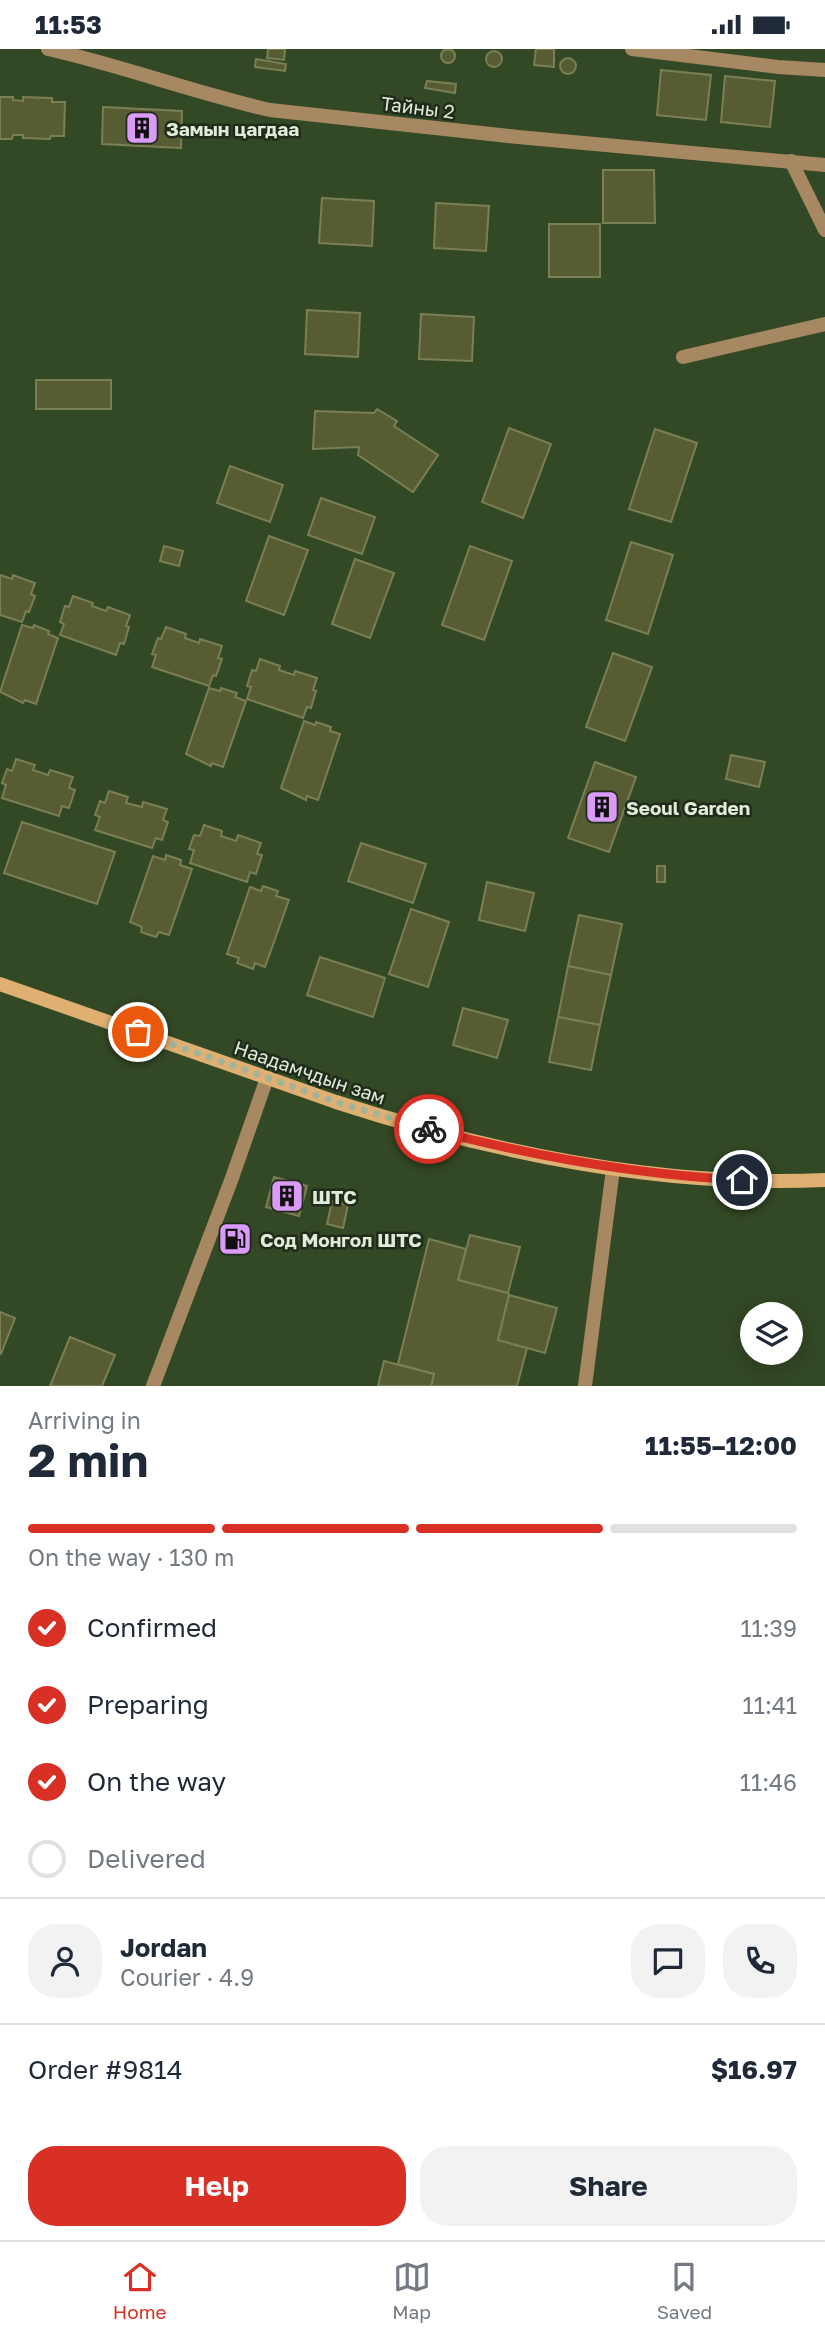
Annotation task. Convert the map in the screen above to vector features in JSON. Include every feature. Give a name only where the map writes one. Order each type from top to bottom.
[{"type":"main road","name":"Наадамчдын зам","points":[[0,984],[378,1115],[478,1142],[613,1169],[718,1179],[791,1182],[825,1180]]},
{"type":"street","name":"Тайны 2","points":[[48,49],[270,110],[518,137],[825,165]]},
{"type":"street","points":[[632,49],[778,67],[825,70]]},
{"type":"street","points":[[791,161],[825,230]]},
{"type":"street","points":[[683,357],[825,324]]},
{"type":"street","points":[[153,1386],[267,1078]]},
{"type":"street","points":[[585,1386],[613,1169]]},
{"type":"building","points":[[268,49],[285,49],[284,60],[267,58]]},
{"type":"building","points":[[445,49],[451,49],[455,56],[451,63],[445,63],[441,59],[441,53]]},
{"type":"building","points":[[536,49],[554,49],[554,67],[534,65]]},
{"type":"building","points":[[494,51],[502,59],[494,67],[486,59]]},
{"type":"building","points":[[568,58],[576,66],[568,74],[560,66]]},
{"type":"building","points":[[256,59],[286,64],[285,71],[255,67]]},
{"type":"building","points":[[661,70],[711,75],[706,120],[657,115]]},
{"type":"building","points":[[725,76],[775,81],[770,127],[721,122]]},
{"type":"building","points":[[427,81],[456,84],[455,93],[425,88]]},
{"type":"building","points":[[0,97],[13,97],[13,100],[23,101],[23,97],[52,98],[52,102],[65,102],[64,136],[51,136],[50,139],[13,135],[12,139],[0,139]]},
{"type":"building","name":"Замын цагдаа","points":[[103,107],[182,111],[181,148],[102,144]]},
{"type":"building","points":[[603,170],[654,170],[655,223],[603,223]]},
{"type":"building","points":[[322,198],[374,201],[372,246],[319,243]]},
{"type":"building","points":[[436,203],[489,206],[486,251],[434,248]]},
{"type":"building","points":[[549,224],[600,224],[600,277],[549,277]]},
{"type":"building","points":[[307,310],[360,313],[358,357],[305,354]]},
{"type":"building","points":[[421,314],[474,317],[472,361],[419,359]]},
{"type":"building","points":[[36,380],[111,380],[111,409],[36,409]]},
{"type":"building","points":[[377,409],[397,421],[394,426],[438,455],[413,492],[358,455],[359,447],[313,449],[315,411],[374,413]]},
{"type":"building","points":[[509,428],[551,444],[523,518],[482,502]]},
{"type":"building","points":[[655,429],[697,443],[671,522],[629,509]]},
{"type":"building","points":[[230,466],[283,485],[270,522],[217,503]]},
{"type":"building","points":[[321,498],[375,517],[362,554],[308,535]]},
{"type":"building","points":[[269,536],[308,550],[284,615],[246,601]]},
{"type":"building","points":[[631,542],[673,555],[648,634],[606,620]]},
{"type":"building","points":[[164,546],[183,551],[179,566],[160,561]]},
{"type":"building","points":[[470,546],[512,561],[484,640],[442,625]]},
{"type":"building","points":[[355,559],[394,573],[370,638],[332,624]]},
{"type":"building","points":[[0,575],[12,579],[13,575],[35,583],[31,594],[35,596],[22,622],[0,615]]},
{"type":"building","points":[[73,596],[106,611],[108,607],[130,615],[124,644],[120,643],[116,655],[60,635],[64,624],[60,622],[65,606],[69,607]]},
{"type":"building","points":[[22,625],[33,628],[34,625],[58,638],[36,704],[25,700],[23,703],[0,692]]},
{"type":"building","points":[[166,627],[186,634],[185,638],[199,643],[200,639],[222,646],[218,658],[222,659],[209,686],[152,667],[156,655],[152,654]]},
{"type":"building","points":[[613,653],[652,667],[625,741],[586,727]]},
{"type":"building","points":[[260,659],[280,666],[279,670],[294,675],[295,671],[317,678],[311,708],[307,707],[303,718],[247,699],[251,687],[247,686],[252,670],[256,671]]},
{"type":"building","points":[[209,688],[220,691],[221,688],[237,693],[235,697],[246,701],[223,767],[212,763],[211,766],[186,754]]},
{"type":"building","points":[[304,721],[331,727],[330,731],[340,734],[318,800],[307,796],[306,800],[281,788]]},
{"type":"building","points":[[731,755],[765,762],[759,787],[726,779]]},
{"type":"building","points":[[16,759],[35,765],[33,770],[48,775],[50,770],[73,777],[69,788],[75,790],[69,808],[62,806],[59,816],[2,798],[6,785],[2,783],[7,769],[12,771]]},
{"type":"building","name":"Seoul Garden","points":[[595,762],[636,777],[609,852],[568,838]]},
{"type":"building","points":[[109,791],[128,797],[126,803],[142,807],[143,802],[167,809],[163,820],[168,822],[162,840],[156,838],[152,848],[95,830],[100,817],[95,815],[100,801],[105,803]]},
{"type":"building","points":[[22,822],[115,852],[97,904],[4,873]]},
{"type":"building","points":[[204,825],[222,831],[221,836],[236,841],[238,835],[261,843],[257,854],[262,855],[256,874],[250,872],[247,882],[190,863],[194,850],[189,849],[194,835],[200,836]]},
{"type":"building","points":[[361,843],[426,864],[413,903],[348,881]]},
{"type":"building","points":[[166,855],[181,860],[180,865],[192,869],[169,935],[159,932],[156,937],[141,932],[142,927],[130,922],[153,856],[165,860]]},
{"type":"building","points":[[657,866],[665,866],[665,882],[657,882]]},
{"type":"building","points":[[487,882],[534,893],[525,931],[479,920]]},
{"type":"building","points":[[263,886],[278,891],[276,896],[289,900],[265,967],[255,963],[253,969],[237,963],[239,958],[227,954],[250,887],[261,891]]},
{"type":"building","points":[[411,909],[449,922],[428,987],[389,974]]},
{"type":"building","points":[[579,915],[622,924],[611,975],[568,966]]},
{"type":"building","points":[[320,957],[385,978],[373,1017],[307,995]]},
{"type":"building","points":[[568,966],[611,975],[600,1025],[558,1017]]},
{"type":"building","points":[[463,1008],[508,1020],[497,1058],[453,1045]]},
{"type":"building","points":[[558,1017],[600,1025],[591,1070],[549,1062]]},
{"type":"building","name":"ШТС","points":[[274,1177],[307,1186],[299,1216],[266,1207]]},
{"type":"building","points":[[332,1201],[348,1205],[343,1228],[327,1224]]},
{"type":"building","points":[[470,1235],[520,1247],[508,1293],[458,1280]]},
{"type":"building","points":[[429,1239],[466,1249],[458,1280],[508,1293],[498,1340],[527,1348],[517,1386],[431,1386],[434,1374],[398,1364]]},
{"type":"building","points":[[509,1295],[557,1308],[545,1353],[498,1340]]},
{"type":"building","points":[[0,1312],[15,1318],[1,1354],[0,1353]]},
{"type":"building","points":[[70,1337],[115,1355],[102,1386],[50,1386]]},
{"type":"building","points":[[384,1361],[434,1374],[431,1386],[378,1386]]},
{"type":"way so far","points":[[138,1032],[336,1102],[429,1129]]},
{"type":"place","name":"Замын цагдаа","points":[[142,128]]},
{"type":"place","name":"Seoul Garden","points":[[602,807]]},
{"type":"place","name":"ШТС","points":[[287,1196]]},
{"type":"place","name":"Сод Монгол ШТС","points":[[235,1239]]},
{"type":"route","points":[[429,1129],[491,1146],[613,1169],[742,1180]]}]
